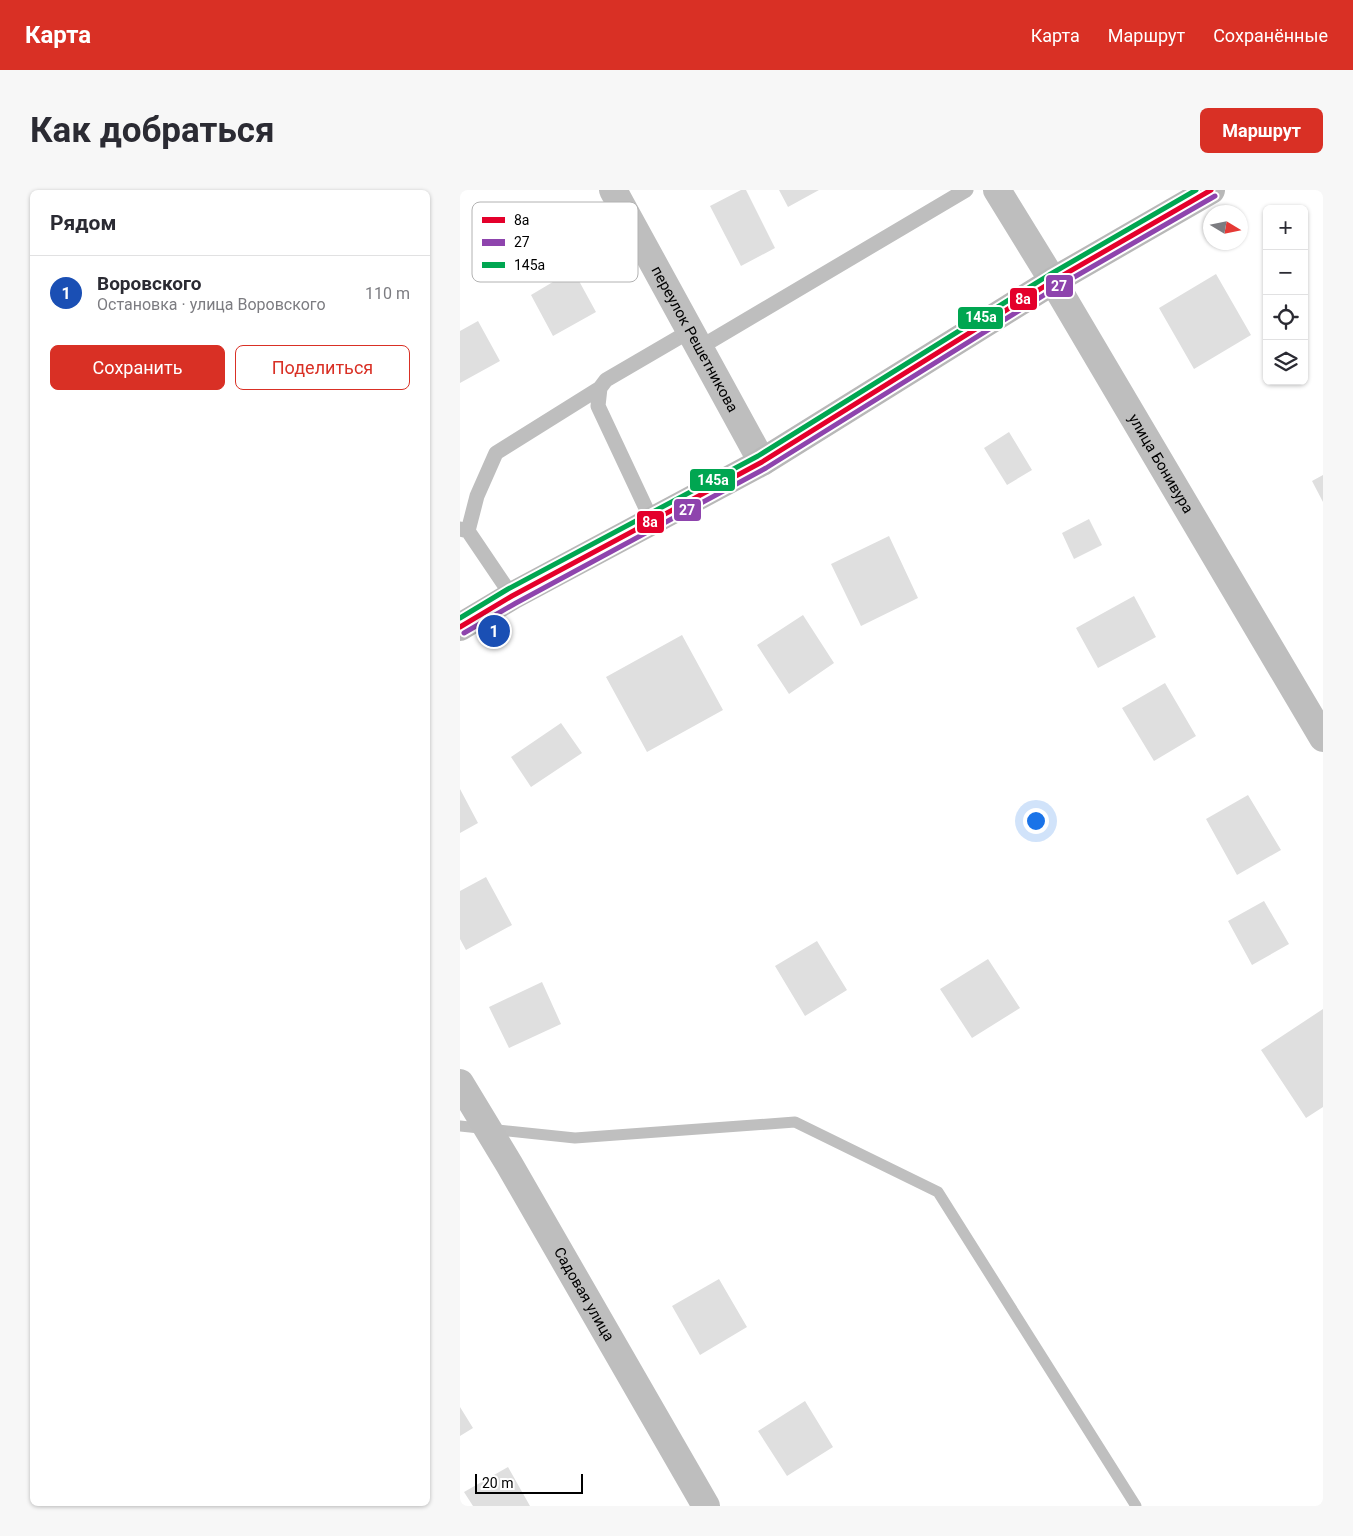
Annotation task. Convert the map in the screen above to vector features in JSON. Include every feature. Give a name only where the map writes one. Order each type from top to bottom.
[{"type":"main road","points":[[460,628],[512,596],[762,462],[1054,281],[1211,190]]},
{"type":"street","name":"переулок Решетникова","points":[[613,190],[619,202]]},
{"type":"street","name":"улица Бонивура","points":[[997,190],[1054,281],[1323,738]]},
{"type":"street","name":"переулок Решетникова","points":[[638,236],[762,462]]},
{"type":"street","name":"Садовая улица","points":[[467,1094],[706,1506]]},
{"type":"lane","points":[[512,596],[464,530],[496,453],[600,388],[606,380],[694,340],[966,190]]},
{"type":"lane","points":[[600,388],[598,406],[652,521]]},
{"type":"building","points":[[741,190],[746,190],[775,248],[741,266],[710,206]]},
{"type":"building","points":[[779,190],[819,190],[788,207]]},
{"type":"building","points":[[1216,274],[1251,335],[1194,369],[1159,308]]},
{"type":"building","points":[[553,282],[580,282],[596,312],[553,336],[531,295]]},
{"type":"building","points":[[478,321],[500,361],[460,383],[460,331]]},
{"type":"building","points":[[1009,432],[1032,470],[1007,485],[984,448]]},
{"type":"building","points":[[1323,475],[1323,502],[1312,481]]},
{"type":"building","points":[[1089,519],[1102,545],[1074,559],[1062,533]]},
{"type":"building","points":[[889,536],[918,598],[861,626],[831,564]]},
{"type":"building","points":[[1134,596],[1156,637],[1098,668],[1076,628]]},
{"type":"building","points":[[803,615],[834,663],[789,694],[757,645]]},
{"type":"building","points":[[682,635],[723,710],[647,752],[606,677]]},
{"type":"building","points":[[1165,683],[1196,736],[1154,761],[1122,708]]},
{"type":"building","points":[[561,723],[582,753],[531,787],[511,757]]},
{"type":"building","points":[[460,789],[478,823],[460,833]]},
{"type":"building","points":[[1248,795],[1281,850],[1237,875],[1206,819]]},
{"type":"building","points":[[486,877],[512,925],[466,950],[460,939],[460,891]]},
{"type":"building","points":[[1264,901],[1289,944],[1252,965],[1228,921]]},
{"type":"building","points":[[817,941],[847,990],[805,1016],[775,966]]},
{"type":"building","points":[[988,959],[1020,1008],[972,1038],[940,989]]},
{"type":"building","points":[[542,982],[561,1024],[509,1048],[489,1007]]},
{"type":"building","points":[[1323,1009],[1323,1107],[1306,1118],[1261,1050]]},
{"type":"building","points":[[719,1279],[747,1327],[700,1355],[672,1306]]},
{"type":"building","points":[[805,1401],[833,1447],[787,1476],[758,1431]]},
{"type":"building","points":[[460,1407],[473,1428],[460,1436]]},
{"type":"building","points":[[508,1467],[530,1506],[473,1506],[464,1492]]},
{"type":"waterway","points":[[460,1126],[575,1138],[795,1122],[938,1192],[1136,1506]]},
{"type":"transit line","name":"145а","points":[[460,618],[508,589],[758,456],[1049,275],[1196,190]]},
{"type":"transit line","name":"8а","points":[[460,627],[512,596],[762,462],[1053,281],[1211,190]]},
{"type":"transit line","name":"27","points":[[464,633],[766,468],[1057,287],[1215,196]]},
{"type":"place","name":"Воровского","points":[[494,631]]}]
